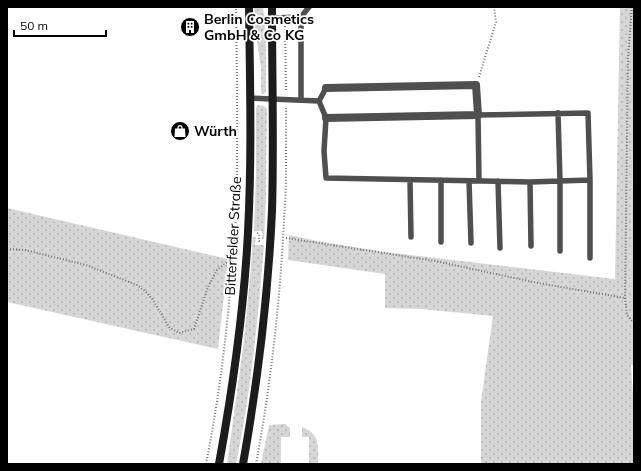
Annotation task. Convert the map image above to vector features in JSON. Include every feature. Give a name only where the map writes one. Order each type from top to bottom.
[{"type":"main road","name":"Bitterfelder Straße","points":[[219,464],[234,374],[242,306],[248,233],[250,149],[249,7]]},
{"type":"main road","points":[[243,464],[257,376],[269,255],[272,195],[272,7]]},
{"type":"street","points":[[326,88],[476,84],[478,116],[326,118]]},
{"type":"lane","points":[[301,100],[301,17],[309,7]]},
{"type":"lane","points":[[272,18],[301,17]]},
{"type":"lane","points":[[319,101],[326,88]]},
{"type":"lane","points":[[250,98],[319,101]]},
{"type":"lane","points":[[319,101],[326,118],[324,151],[326,178],[498,182],[590,180]]},
{"type":"lane","points":[[479,181],[478,116],[588,113],[590,258]]},
{"type":"lane","points":[[558,114],[560,251]]},
{"type":"lane","points":[[410,180],[411,237]]},
{"type":"lane","points":[[441,180],[441,242]]},
{"type":"lane","points":[[469,181],[471,243]]},
{"type":"lane","points":[[498,182],[500,248]]},
{"type":"lane","points":[[530,182],[531,246]]},
{"type":"path","points":[[206,464],[224,356],[235,232],[237,126],[236,7]]},
{"type":"path","points":[[476,84],[496,22],[494,7]]},
{"type":"path","points":[[632,7],[628,58],[625,298],[628,315],[634,323]]},
{"type":"path","points":[[256,464],[272,367],[280,290],[286,172],[285,17]]},
{"type":"path","points":[[286,238],[435,261],[538,283],[625,298]]},
{"type":"path","points":[[7,249],[25,250],[86,265],[137,285],[146,291],[153,300],[169,327],[179,333],[194,329],[208,286],[217,270],[229,262]]},
{"type":"shaded area","points":[[254,7],[263,7],[266,39],[266,92],[264,94],[262,94],[261,91],[261,68],[255,28]]},
{"type":"shaded area","points":[[620,7],[634,7],[630,288],[634,298],[634,365],[631,365],[634,411],[634,464],[481,464],[481,401],[493,316],[421,309],[385,308],[385,274],[288,260],[289,235],[385,252],[615,279]]},
{"type":"shaded area","points":[[634,98],[634,298],[630,288]]},
{"type":"shaded area","points":[[258,105],[264,106],[267,109],[264,239],[262,239],[262,231],[254,231],[256,108]]},
{"type":"shaded area","points":[[7,208],[228,259],[218,349],[7,302]]},
{"type":"shaded area","points":[[253,237],[256,237],[255,245],[264,245],[253,355],[246,410],[236,464],[227,464],[243,348]]},
{"type":"shaded area","points":[[285,424],[290,428],[290,437],[281,437],[281,464],[261,464],[269,425]]},
{"type":"shaded area","points":[[302,427],[313,433],[315,437],[318,447],[318,464],[309,464],[309,437],[302,437]]},
{"type":"place","name":"Berlin Cosmetics GmbH & Co KG","points":[[190,27]]},
{"type":"place","name":"Würth","points":[[180,131]]}]
